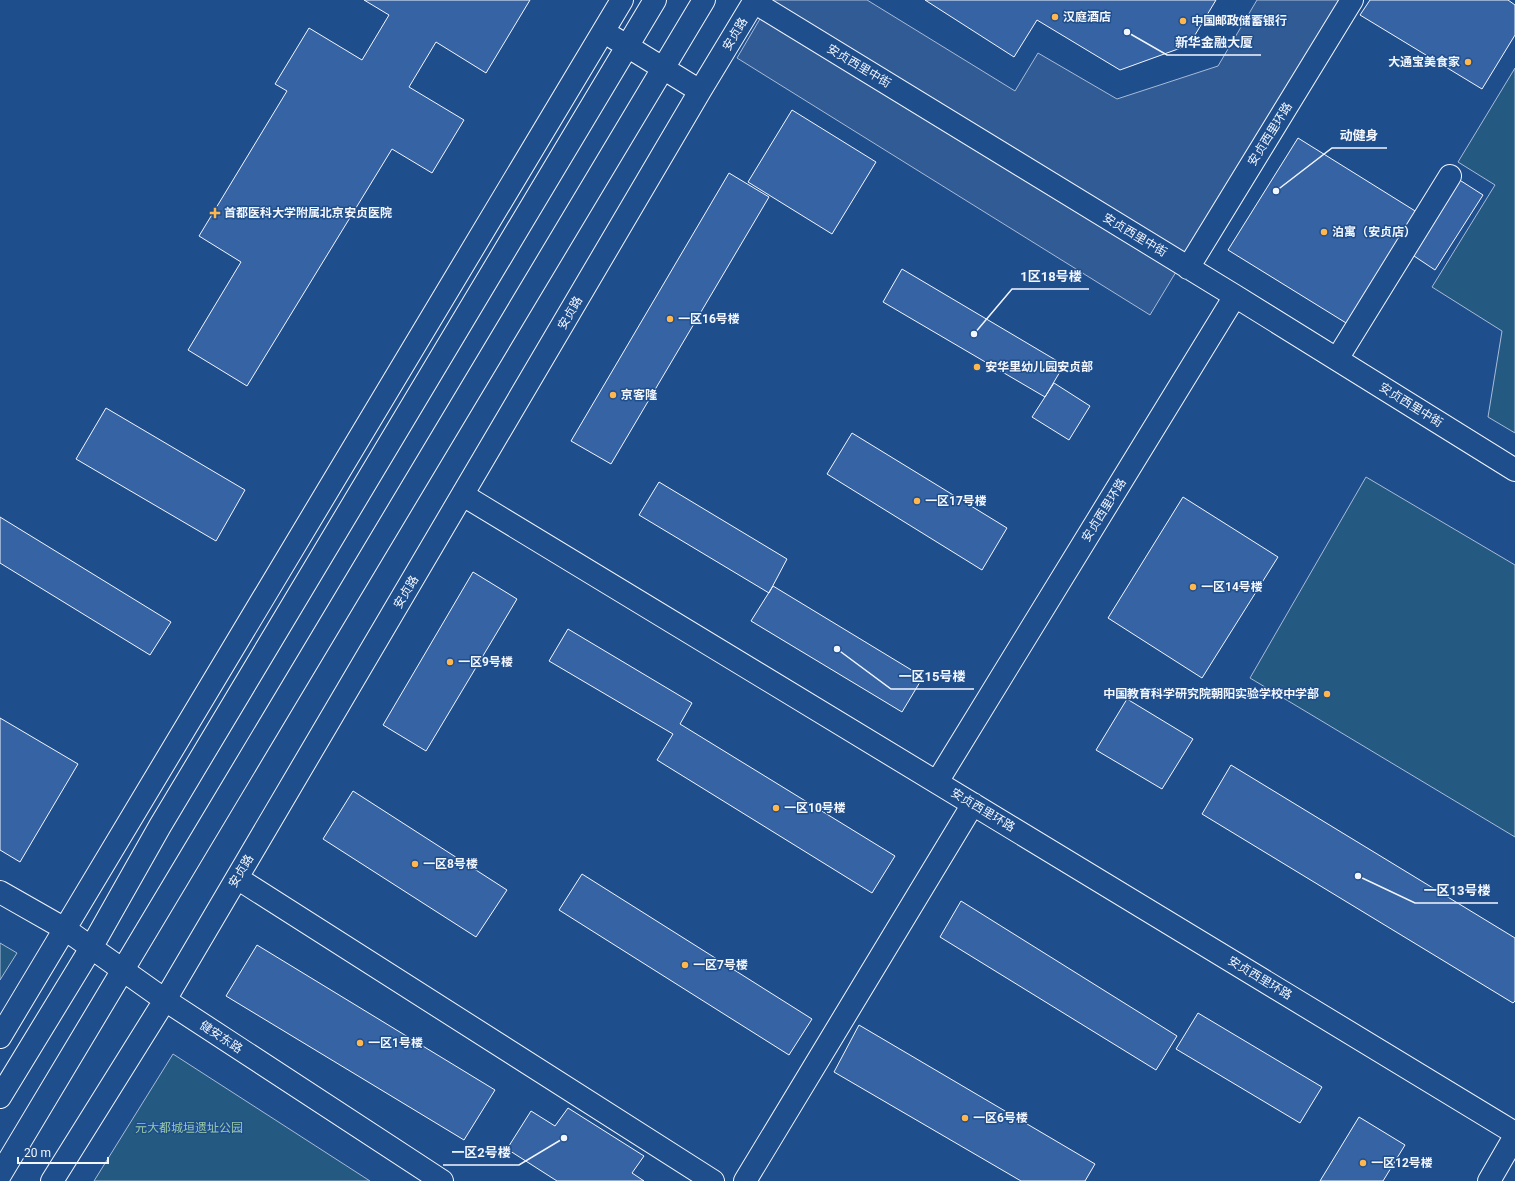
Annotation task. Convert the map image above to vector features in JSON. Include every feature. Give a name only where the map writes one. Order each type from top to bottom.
[{"type":"street","points":[[0,1037],[622,0]]},
{"type":"street","points":[[0,1097],[91,948],[160,826],[655,0]]},
{"type":"street","points":[[0,1175],[122,969],[704,0]]},
{"type":"street","name":"安贞西里环路","points":[[1188,268],[1352,0]]},
{"type":"street","name":"安贞西里中街","points":[[754,1],[1235,296],[1515,470]]},
{"type":"street","name":"安贞路","points":[[52,1181],[165,1000],[754,1]]},
{"type":"street","points":[[604,31],[700,91]]},
{"type":"street","points":[[1337,360],[1450,176]]},
{"type":"street","name":"安贞西里环路","points":[[1235,296],[937,782],[1515,1134]]},
{"type":"street","points":[[463,495],[937,782]]},
{"type":"street","points":[[745,1181],[973,804]]},
{"type":"street","points":[[237,878],[713,1181]]},
{"type":"street","name":"健安东路","points":[[0,892],[64,929],[165,1000],[442,1181]]},
{"type":"street","points":[[1488,1181],[1515,1134]]},
{"type":"green space","points":[[1515,68],[1515,433],[1488,417],[1502,331],[1432,287],[1495,185],[1458,162]]},
{"type":"green space","points":[[1366,477],[1515,565],[1515,837],[1250,678]]},
{"type":"green space","points":[[0,943],[17,953],[0,980]]},
{"type":"green space","name":"元大都城垣遗址公园","points":[[173,1054],[370,1181],[94,1181]]},
{"type":"shaded area","points":[[771,0],[867,0],[1015,91],[1038,53],[1117,99],[1218,66],[1257,0],[1340,0],[1150,315],[737,58]]},
{"type":"building","points":[[364,0],[530,0],[486,73],[436,42],[409,87],[464,120],[432,173],[392,149],[247,386],[188,350],[241,262],[199,236],[287,91],[275,84],[309,28],[362,60],[389,15]]},
{"type":"building","points":[[925,0],[1216,0],[1189,45],[1120,70],[1037,20],[1014,57]]},
{"type":"building","name":"大通宝美食家","points":[[1370,0],[1508,0],[1515,5],[1515,35],[1482,89],[1360,15]]},
{"type":"building","points":[[792,110],[876,162],[832,234],[748,182]]},
{"type":"building","name":"泊寓（安贞店）","points":[[1298,138],[1420,214],[1351,326],[1228,250]]},
{"type":"building","name":"一区16号楼","points":[[729,173],[769,197],[611,464],[571,441]]},
{"type":"building","points":[[1458,179],[1483,195],[1435,270],[1411,254]]},
{"type":"building","points":[[902,269],[1064,365],[1045,397],[883,302]]},
{"type":"building","points":[[1054,383],[1090,406],[1069,440],[1032,417]]},
{"type":"building","points":[[106,408],[245,490],[216,541],[76,459]]},
{"type":"building","name":"一区17号楼","points":[[852,433],[1007,528],[982,570],[827,474]]},
{"type":"building","points":[[659,482],[787,559],[769,593],[639,515]]},
{"type":"building","name":"一区14号楼","points":[[1183,497],[1278,557],[1202,678],[1108,618]]},
{"type":"building","points":[[0,517],[171,622],[150,655],[0,563]]},
{"type":"building","name":"一区9号楼","points":[[473,572],[517,599],[426,751],[383,725]]},
{"type":"building","points":[[773,586],[923,677],[902,712],[751,621]]},
{"type":"building","name":"一区10号楼","points":[[568,629],[692,703],[680,724],[895,856],[872,893],[657,760],[673,734],[549,661]]},
{"type":"building","points":[[1127,699],[1193,739],[1162,789],[1096,750]]},
{"type":"building","points":[[0,718],[78,764],[20,862],[0,850]]},
{"type":"building","points":[[1231,765],[1515,938],[1515,1001],[1513,1003],[1202,814]]},
{"type":"building","name":"一区8号楼","points":[[353,791],[507,890],[476,937],[323,839]]},
{"type":"building","name":"一区7号楼","points":[[582,874],[812,1019],[789,1055],[559,910]]},
{"type":"building","points":[[961,901],[1177,1036],[1156,1070],[940,937]]},
{"type":"building","name":"一区1号楼","points":[[257,945],[495,1090],[464,1140],[226,996]]},
{"type":"building","points":[[1198,1013],[1322,1087],[1300,1123],[1176,1049]]},
{"type":"building","name":"一区6号楼","points":[[859,1025],[1095,1164],[1085,1181],[1021,1181],[834,1072]]},
{"type":"building","points":[[568,1108],[644,1156],[632,1173],[644,1181],[557,1181],[507,1149],[531,1111],[555,1126]]},
{"type":"building","name":"一区12号楼","points":[[1359,1117],[1405,1145],[1383,1181],[1320,1181]]},
{"type":"place","name":"汉庭酒店","points":[[1055,17]]},
{"type":"place","name":"中国邮政储蓄银行","points":[[1183,21]]},
{"type":"place","name":"新华金融大厦","points":[[1127,32]]},
{"type":"place","name":"大通宝美食家","points":[[1468,62]]},
{"type":"place","name":"动健身","points":[[1276,191]]},
{"type":"place","name":"首都医科大学附属北京安贞医院","points":[[215,213]]},
{"type":"place","name":"泊寓（安贞店）","points":[[1324,232]]},
{"type":"place","name":"一区16号楼","points":[[670,319]]},
{"type":"place","name":"1区18号楼","points":[[974,334]]},
{"type":"place","name":"安华里幼儿园安贞部","points":[[977,367]]},
{"type":"place","name":"京客隆","points":[[613,395]]},
{"type":"place","name":"一区17号楼","points":[[917,501]]},
{"type":"place","name":"一区14号楼","points":[[1193,587]]},
{"type":"place","name":"一区15号楼","points":[[837,649]]},
{"type":"place","name":"一区9号楼","points":[[450,662]]},
{"type":"place","name":"中国教育科学研究院朝阳实验学校中学部","points":[[1327,694]]},
{"type":"place","name":"一区10号楼","points":[[776,808]]},
{"type":"place","name":"一区8号楼","points":[[415,864]]},
{"type":"place","name":"一区13号楼","points":[[1358,876]]},
{"type":"place","name":"一区7号楼","points":[[685,965]]},
{"type":"place","name":"一区1号楼","points":[[360,1043]]},
{"type":"place","name":"一区6号楼","points":[[965,1118]]},
{"type":"place","name":"一区2号楼","points":[[564,1138]]},
{"type":"place","name":"一区12号楼","points":[[1363,1163]]}]
